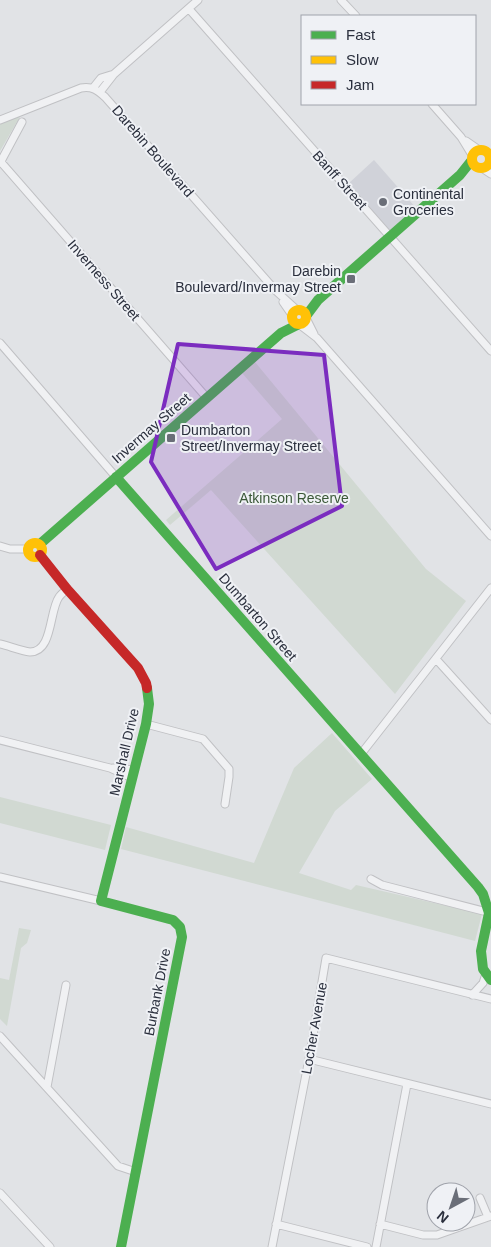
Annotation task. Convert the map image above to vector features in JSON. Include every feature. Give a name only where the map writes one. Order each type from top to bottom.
[{"type":"street","points":[[0,120],[81,88],[96,90],[101,78],[114,74],[198,0]]},
{"type":"street","points":[[341,0],[355,15]]},
{"type":"street","name":"Banff Street","points":[[189,9],[491,351]]},
{"type":"street","name":"Darebin Boulevard","points":[[96,90],[491,536]]},
{"type":"street","points":[[433,105],[484,160]]},
{"type":"street","points":[[0,162],[22,122]]},
{"type":"street","name":"Invermay Street","points":[[40,550],[116,477],[390,236],[460,175],[484,160]]},
{"type":"street","name":"Inverness Street","points":[[0,162],[207,398]]},
{"type":"street","name":"Dumbarton Street","points":[[0,343],[478,887],[490,913]]},
{"type":"street","points":[[0,546],[28,549],[32,556],[40,550]]},
{"type":"street","name":"Marshall Drive","points":[[40,550],[67,589],[138,668],[146,683],[149,704],[146,724],[101,901]]},
{"type":"street","points":[[361,754],[491,588]]},
{"type":"street","points":[[0,644],[30,652],[40,650],[45,643],[54,608],[59,597],[67,589]]},
{"type":"street","points":[[436,659],[491,720]]},
{"type":"street","points":[[146,724],[203,739],[229,769],[225,804]]},
{"type":"street","points":[[0,740],[133,774]]},
{"type":"street","name":"Burbank Drive","points":[[0,877],[173,920],[182,929],[182,937],[121,1247]]},
{"type":"street","points":[[371,879],[382,885],[490,913],[481,951],[481,963],[488,977],[472,995]]},
{"type":"street","name":"Locher Avenue","points":[[272,1247],[309,1059],[326,958],[491,999]]},
{"type":"street","points":[[47,1087],[66,985]]},
{"type":"street","points":[[0,1036],[118,1166],[136,1172]]},
{"type":"street","points":[[309,1059],[491,1104]]},
{"type":"street","points":[[376,1247],[407,1084]]},
{"type":"street","points":[[0,1193],[50,1247]]},
{"type":"street","points":[[380,1224],[423,1235],[437,1235],[489,1216],[480,1198]]},
{"type":"street","points":[[276,1224],[367,1247]]},
{"type":"highlighted area","points":[[178,344],[324,355],[342,506],[216,569],[151,462]]},
{"type":"shaded area","points":[[374,160],[416,208],[390,232],[348,184]]},
{"type":"green space","points":[[21,115],[0,151],[0,123]]},
{"type":"green space","name":"Atkinson Reserve","points":[[255,362],[426,569],[466,601],[395,694],[211,490],[170,525],[166,520],[282,419],[242,373]]},
{"type":"green space","points":[[332,733],[372,779],[335,811],[299,873],[351,890],[356,885],[482,914],[475,941],[121,849],[126,827],[254,863],[294,768]]},
{"type":"green space","points":[[0,797],[111,825],[105,850],[0,823]]},
{"type":"green space","points":[[19,928],[31,930],[27,943],[21,948],[7,1026],[0,1019],[0,978],[9,980]]},
{"type":"traffic: fast","points":[[306,316],[318,300],[460,175],[472,160]]},
{"type":"traffic: fast","points":[[40,544],[281,333],[297,325]]},
{"type":"traffic: fast","points":[[116,477],[478,887],[483,894],[489,913],[481,951],[483,969],[491,980]]},
{"type":"traffic: fast","points":[[121,1247],[182,937],[180,927],[173,920],[101,901],[146,724],[149,704],[147,688]]},
{"type":"traffic: slow","points":[[477,150],[485,150],[490,155],[490,159],[488,166],[477,168],[472,163],[472,155],[477,150]]},
{"type":"traffic: slow","points":[[296,310],[302,310],[306,317],[302,324],[296,324],[292,320],[292,314],[296,310]]},
{"type":"traffic: slow","points":[[35,543],[40,545],[42,550],[40,555],[35,557],[30,555],[28,550],[30,545],[35,543]]},
{"type":"traffic: jam","points":[[40,555],[67,589],[138,668],[147,688]]},
{"type":"place","name":"Continental Groceries","points":[[383,202]]},
{"type":"place","name":"Darebin Boulevard/Invermay Street","points":[[351,279]]},
{"type":"place","name":"Dumbarton Street/Invermay Street","points":[[171,438]]}]
